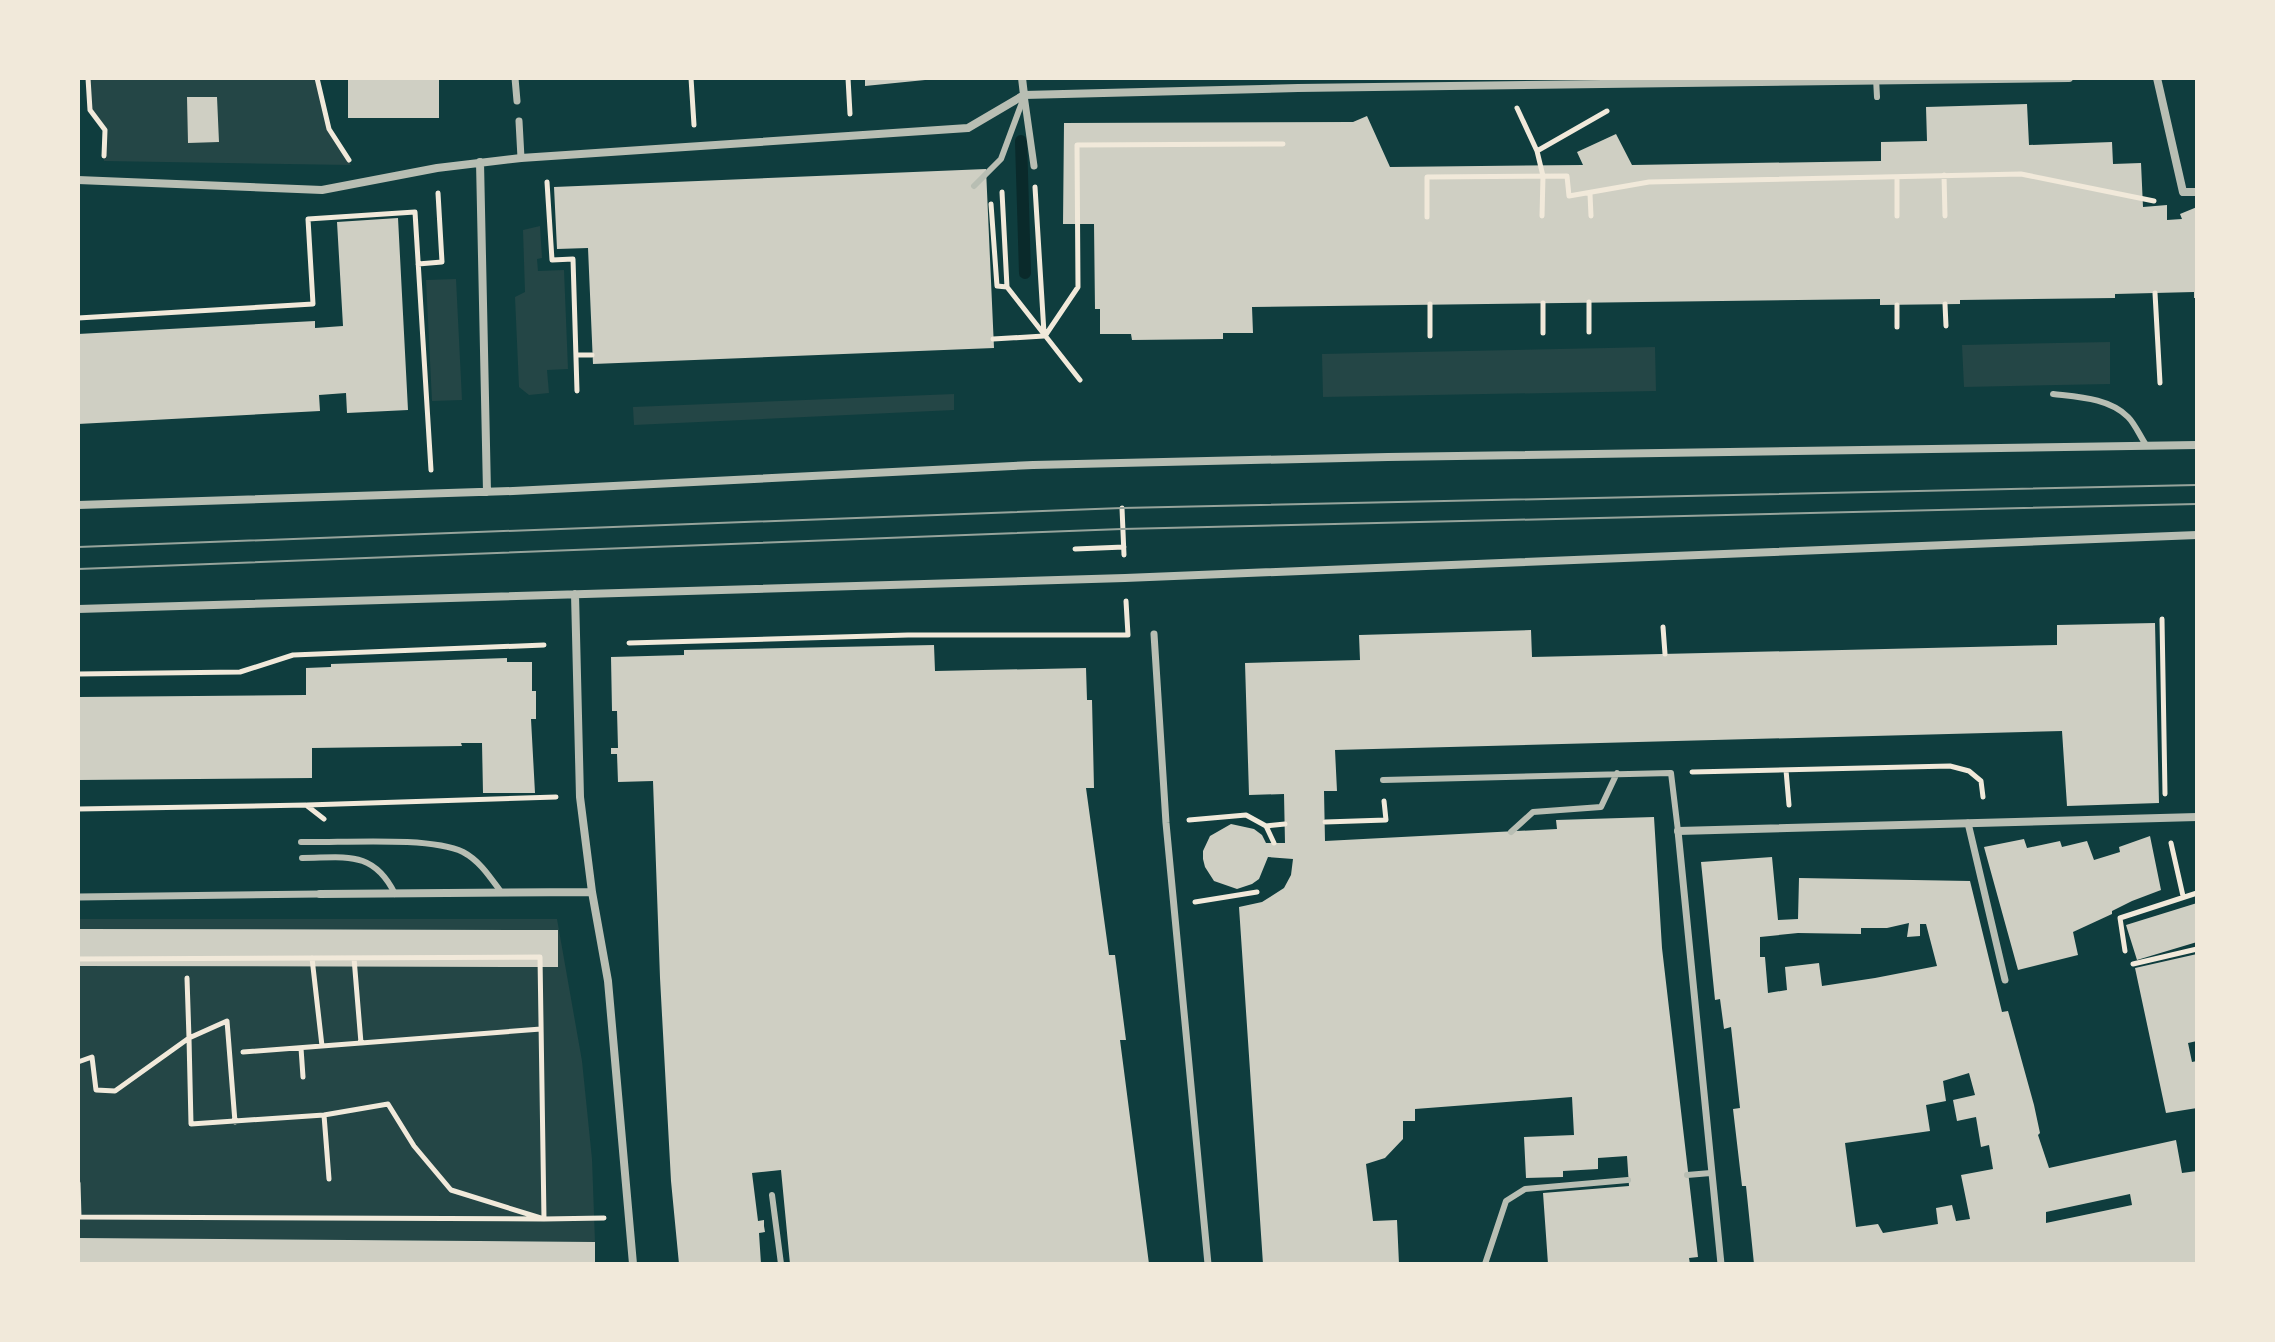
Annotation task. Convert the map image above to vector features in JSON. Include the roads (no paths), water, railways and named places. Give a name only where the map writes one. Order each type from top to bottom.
[{"type":"street","points":[[515,78],[517,101]]},
{"type":"street","points":[[1022,78],[1034,166]]},
{"type":"street","points":[[78,180],[322,190],[480,162],[521,158],[968,128],[1024,95],[1566,81],[2069,78]]},
{"type":"street","points":[[2157,78],[2183,192],[2197,192]]},
{"type":"street","points":[[519,121],[521,158]]},
{"type":"street","points":[[480,162],[487,492]]},
{"type":"street","points":[[78,505],[487,492],[1033,465],[1404,456],[2197,445]]},
{"type":"street","points":[[78,609],[1125,578],[2197,535]]},
{"type":"street","points":[[575,594],[580,797],[592,892],[608,981],[633,1264]]},
{"type":"street","points":[[1154,634],[1166,823],[1208,1264]]},
{"type":"street","points":[[1721,1264],[1678,831],[2197,817]]},
{"type":"street","points":[[1968,823],[2005,980]]},
{"type":"street","points":[[78,897],[592,892]]},
{"type":"lane","points":[[1298,88],[1303,78]]},
{"type":"lane","points":[[1876,79],[1877,97]]},
{"type":"lane","points":[[974,186],[1001,159],[1024,95]]},
{"type":"lane","points":[[2053,394],[2091,398],[2112,407],[2128,416],[2146,445]]},
{"type":"lane","points":[[1511,832],[1533,812],[1601,807],[1617,773]]},
{"type":"lane","points":[[1383,780],[1671,773],[1678,831]]},
{"type":"lane","points":[[301,842],[435,843],[463,852],[484,868],[501,892]]},
{"type":"lane","points":[[302,858],[349,858],[369,862],[385,875],[395,894]]},
{"type":"lane","points":[[1687,1175],[1711,1173]]},
{"type":"lane","points":[[1485,1264],[1506,1201],[1525,1189],[1628,1180]]},
{"type":"lane","points":[[772,1195],[781,1264]]},
{"type":"waterway","points":[[1021,141],[1025,273]]},
{"type":"tram line","points":[[78,547],[1122,508],[2197,485]]},
{"type":"tram line","points":[[78,569],[1122,529],[2197,504]]}]
